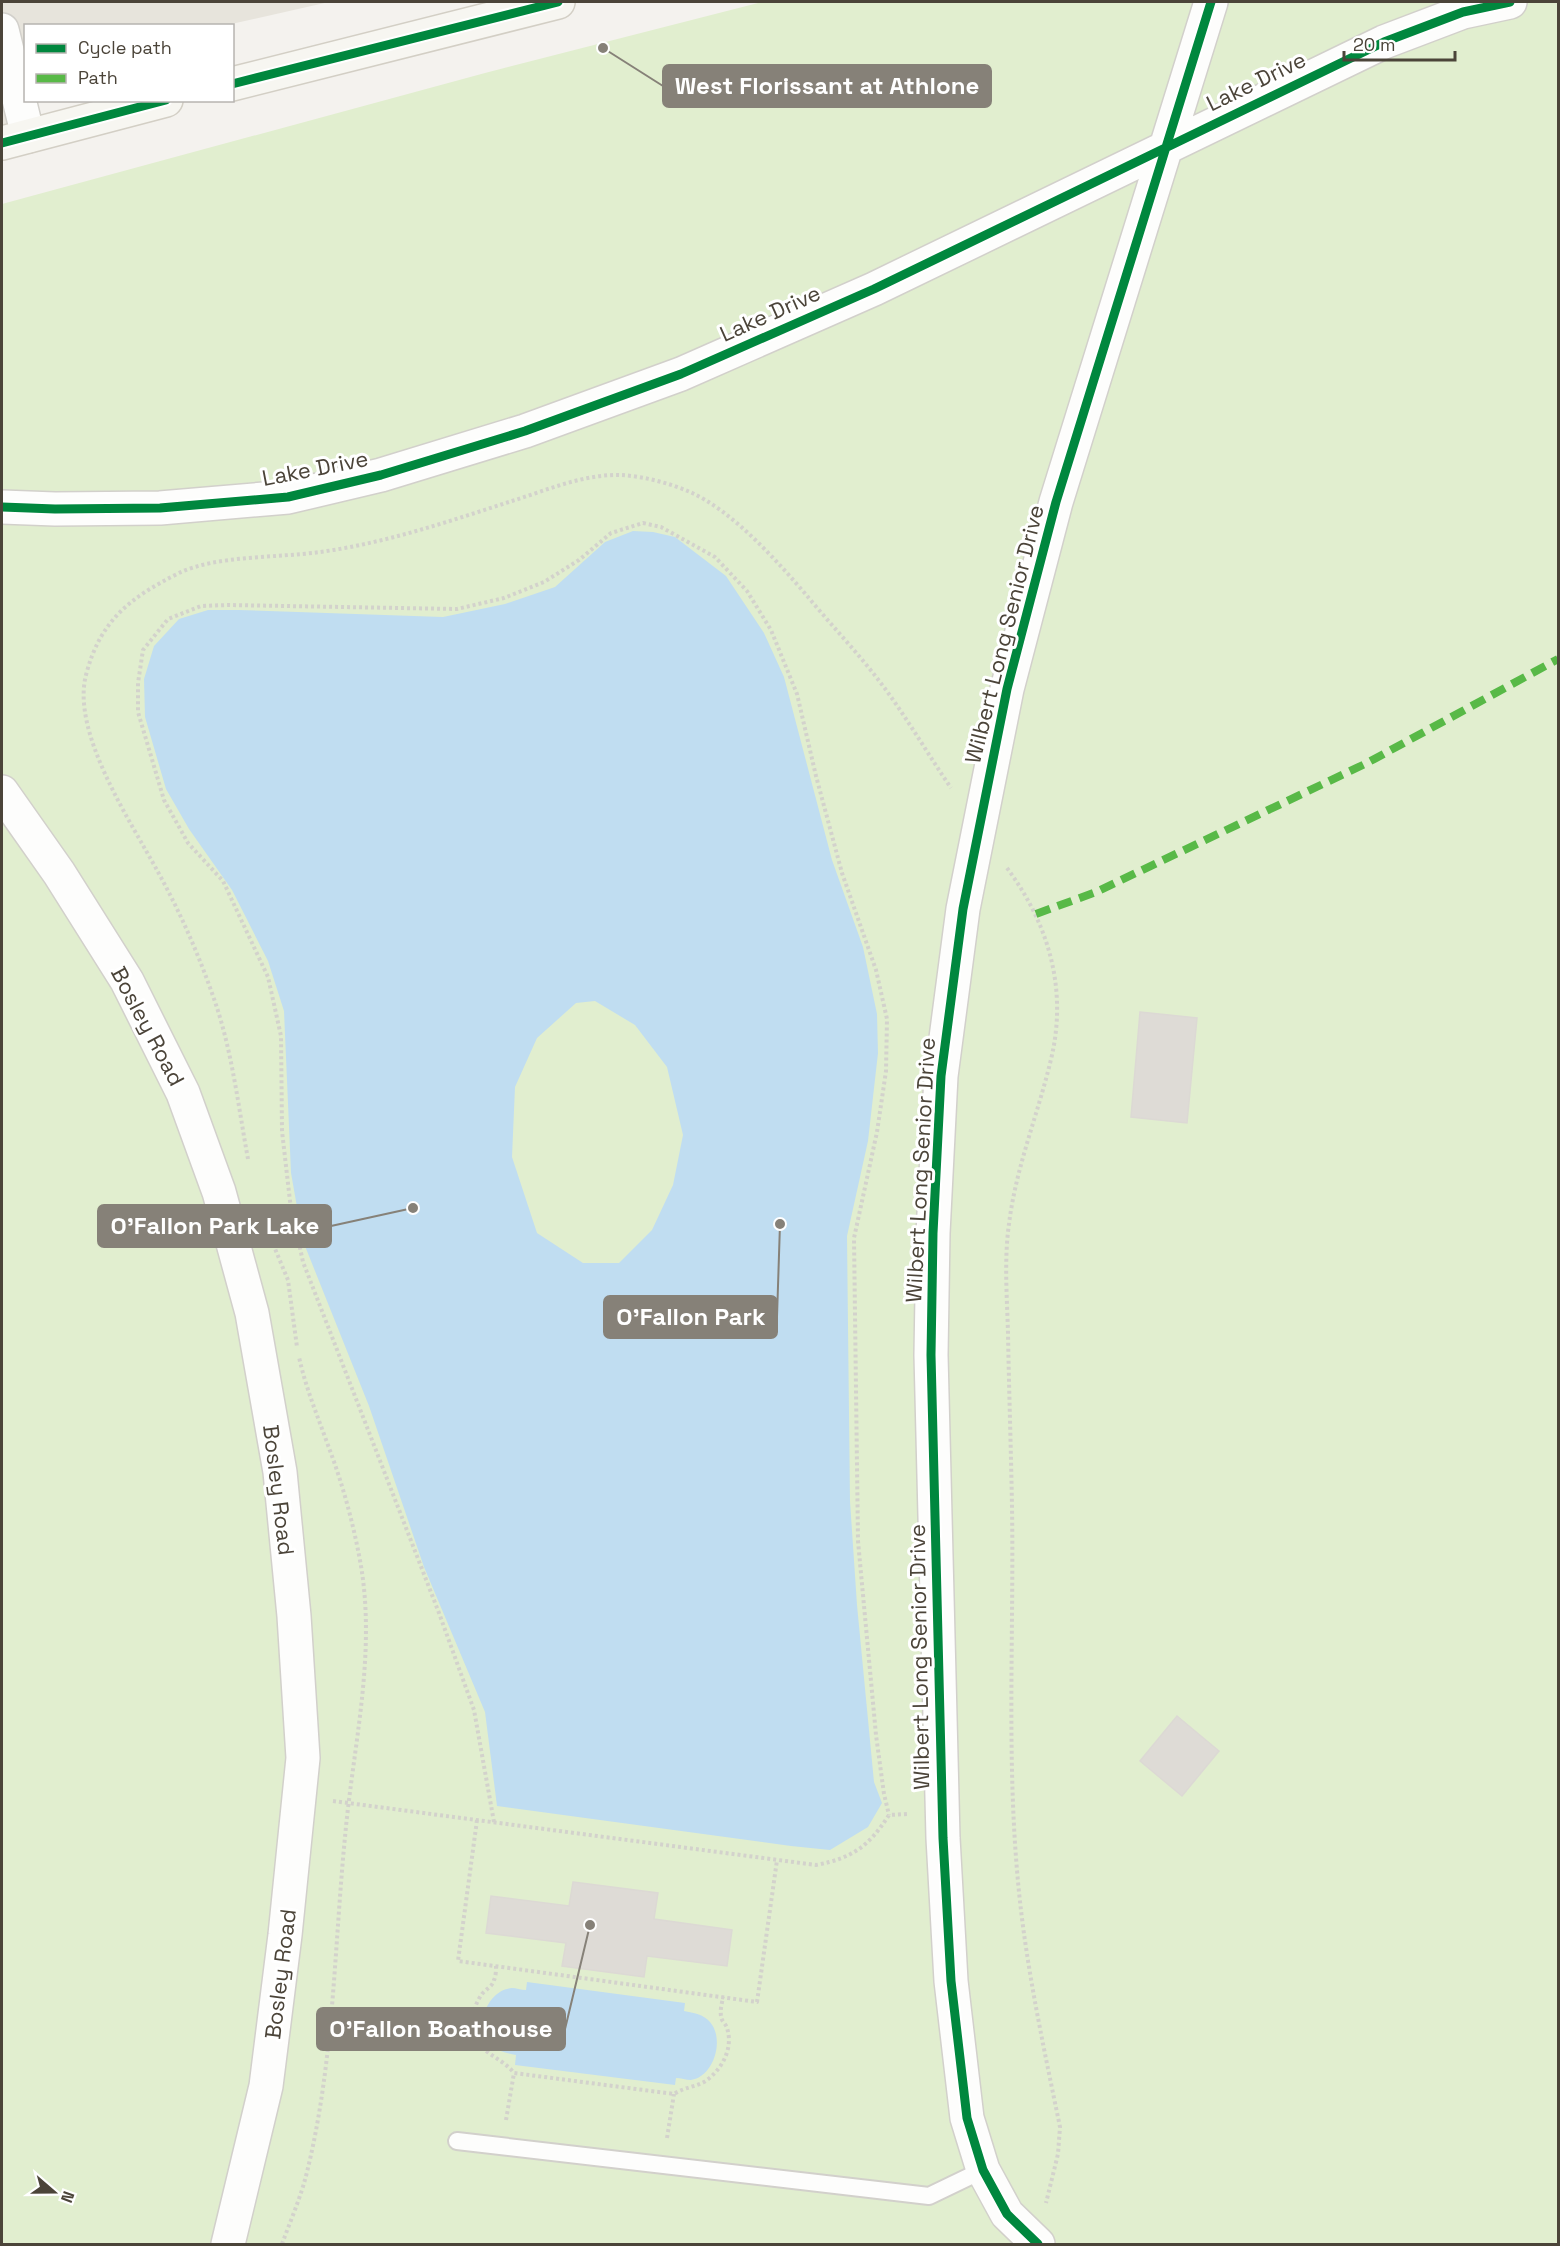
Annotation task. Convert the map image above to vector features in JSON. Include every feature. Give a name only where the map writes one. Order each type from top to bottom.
[{"type":"main road","points":[[234,83],[558,2]]},
{"type":"main road","points":[[15,139],[158,102]]},
{"type":"street","name":"Wilbert Long Senior Drive","points":[[1038,2244],[1007,2214],[983,2170],[967,2118],[951,1981],[942,1811],[931,1366],[933,1233],[941,1076],[963,909],[1007,689],[1056,502],[1211,2]]},
{"type":"street","name":"Lake Drive","points":[[2,507],[160,508],[288,497],[381,475],[525,430],[681,374],[874,289],[1384,42],[1463,12],[1510,2]]},
{"type":"street","points":[[2,30],[15,139]]},
{"type":"street","name":"Bosley Road","points":[[2,792],[59,873],[127,981],[183,1093],[219,1192],[252,1313],[280,1472],[294,1616],[303,1758],[285,1935],[266,2086],[228,2244]]},
{"type":"lane","points":[[457,2141],[929,2196],[983,2170]]},
{"type":"path","points":[[249,1166],[228,1043],[214,999],[189,934],[159,873],[121,807],[88,728],[82,697],[86,674],[107,625],[125,605],[184,570],[222,562],[321,552],[372,542],[431,527],[584,479],[620,475],[660,482],[693,493],[720,510],[778,562],[880,682],[979,831],[1024,891],[1042,927],[1053,967],[1057,1005],[1053,1053],[1021,1166],[1009,1224],[1007,1278],[1013,1576],[1011,1702],[1019,1890],[1026,1953],[1060,2127],[1058,2154],[1038,2244]]},
{"type":"path","points":[[299,1797],[816,1865],[835,1862],[856,1852],[875,1837],[889,1815],[876,1735],[858,1541],[854,1238],[877,1132],[886,1071],[887,1019],[876,970],[842,873],[797,694],[771,630],[747,591],[715,557],[661,527],[643,523],[611,533],[579,560],[544,582],[504,598],[457,609],[201,606],[168,619],[143,650],[138,683],[138,712],[164,800],[188,843],[223,881],[268,977],[281,1036],[283,1143],[303,1262],[439,1613],[474,1710],[494,1822]]},
{"type":"path","points":[[270,1238],[288,1280],[299,1359],[309,1396],[330,1449],[351,1520],[362,1568],[366,1630],[364,1690],[348,1803],[330,2030],[319,2110],[305,2176],[282,2244]]},
{"type":"path","points":[[889,1815],[942,1811]]},
{"type":"path","points":[[477,1820],[458,1961],[757,2002],[777,1860]]},
{"type":"path","points":[[496,1966],[494,1982],[474,2007],[472,2024],[476,2040],[486,2052],[507,2064],[514,2073],[674,2094],[685,2087],[701,2084],[715,2074],[723,2064],[728,2042],[727,2028],[720,2018],[723,1997]]},
{"type":"path","points":[[501,2146],[514,2073]]},
{"type":"path","points":[[663,2165],[674,2094]]},
{"type":"shaded area","points":[[2,2],[329,2],[231,24],[24,24],[25,102],[2,143]]},
{"type":"green space","points":[[762,2],[1558,2],[1558,2244],[2,2244],[2,204],[485,73]]},
{"type":"water","points":[[633,531],[653,532],[675,537],[726,576],[764,633],[784,677],[832,860],[863,947],[877,1014],[878,1053],[868,1141],[847,1236],[850,1501],[857,1605],[874,1782],[882,1803],[868,1827],[830,1850],[497,1806],[485,1712],[424,1567],[369,1406],[303,1241],[291,1173],[284,1011],[268,961],[232,890],[189,829],[166,789],[145,717],[144,679],[154,646],[179,619],[208,610],[443,617],[505,604],[555,587],[605,542]],"holes":[[[595,1001],[635,1025],[667,1067],[683,1135],[673,1185],[652,1230],[619,1263],[583,1263],[537,1233],[512,1157],[515,1087],[537,1038],[576,1003]]]},
{"type":"water","points":[[527,1982],[685,2003],[684,2011],[704,2017],[714,2029],[717,2038],[715,2056],[706,2072],[691,2080],[676,2078],[675,2085],[515,2065],[516,2055],[498,2050],[485,2037],[483,2019],[490,2002],[496,1995],[512,1988],[526,1990]]},
{"type":"building","points":[[1140,1012],[1197,1018],[1187,1123],[1131,1117]]},
{"type":"building","points":[[1177,1716],[1219,1751],[1182,1796],[1140,1761]]},
{"type":"building","points":[[573,1882],[658,1893],[654,1919],[732,1930],[727,1966],[647,1956],[644,1977],[562,1966],[566,1943],[486,1933],[491,1896],[569,1906]]},
{"type":"marked path","points":[[1036,914],[1096,892],[1367,763],[1558,659]]},
{"type":"cycle path","points":[[234,83],[558,2]]},
{"type":"cycle path","points":[[1038,2244],[1007,2214],[983,2170],[967,2118],[951,1981],[943,1838],[931,1355],[933,1233],[941,1076],[963,909],[1007,689],[1056,502],[1211,2]]},
{"type":"cycle path","points":[[2,507],[160,508],[288,497],[381,475],[525,431],[681,374],[874,289],[1384,42],[1463,12],[1510,2]]},
{"type":"cycle path","points":[[2,143],[158,102]]},
{"type":"place","name":"West Florissant at Athlone","points":[[603,48]]},
{"type":"place","name":"O'Fallon Park Lake","points":[[413,1208]]},
{"type":"place","name":"O'Fallon Park","points":[[780,1224]]},
{"type":"place","name":"O'Fallon Boathouse","points":[[590,1925]]}]
